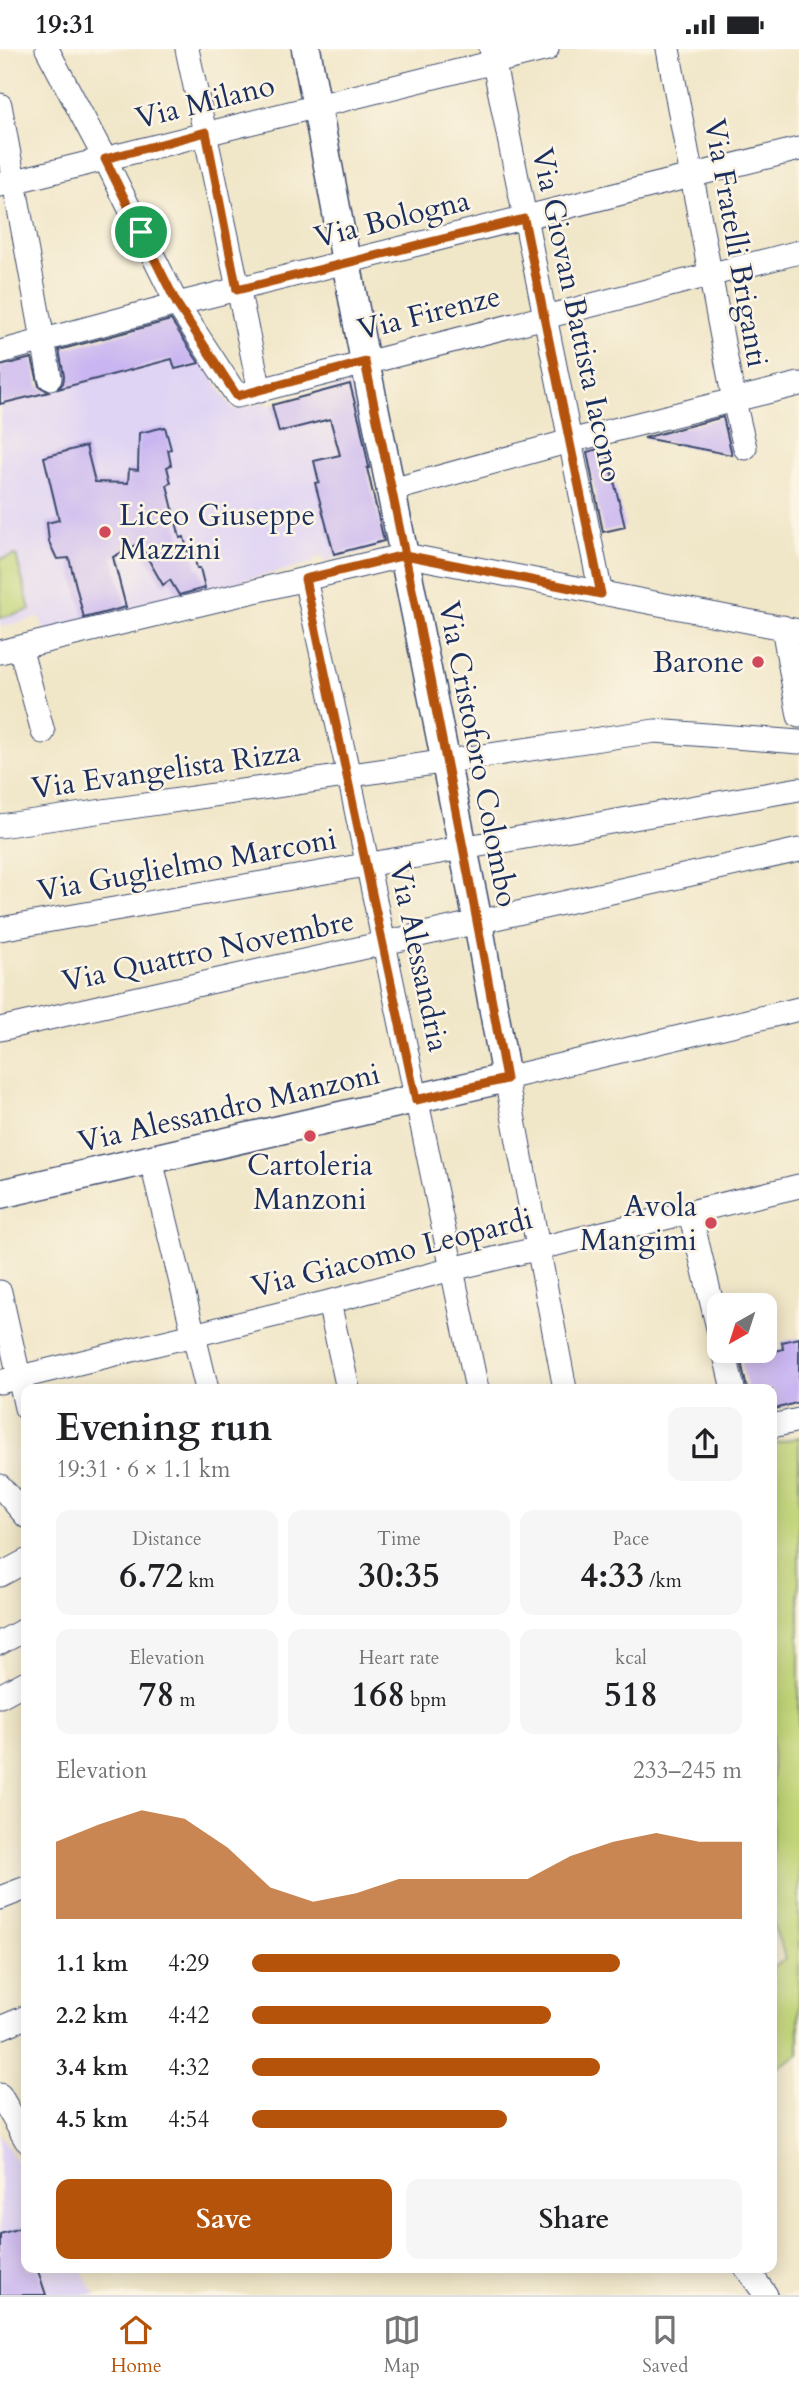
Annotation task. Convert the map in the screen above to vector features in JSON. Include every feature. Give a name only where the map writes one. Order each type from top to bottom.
[{"type":"main road","name":"Via Cristoforo Colombo","points":[[306,49],[365,362],[478,922],[506,1079]]},
{"type":"main road","name":"Via Alessandro Manzoni","points":[[0,1194],[506,1079]]},
{"type":"street","points":[[47,49],[177,304]]},
{"type":"street","points":[[187,49],[260,391]]},
{"type":"street","name":"Via Milano","points":[[7,183],[206,132],[318,107],[492,55],[547,49]]},
{"type":"street","name":"Via Fratelli Briganti","points":[[668,49],[734,401],[746,448]]},
{"type":"street","name":"Via Giovan Battista Iacono","points":[[492,55],[601,594]]},
{"type":"street","points":[[0,105],[7,183],[50,378]]},
{"type":"street","name":"Via Bologna","points":[[0,352],[177,304],[799,149]]},
{"type":"street","name":"Via Firenze","points":[[177,304],[237,396],[799,252]]},
{"type":"street","points":[[392,490],[570,441],[799,384]]},
{"type":"street","points":[[43,732],[10,649],[405,555],[791,629],[799,716]]},
{"type":"street","name":"Via Alessandria","points":[[305,579],[368,865],[476,1384]]},
{"type":"street","name":"Via Evangelista Rizza","points":[[0,826],[655,731],[799,742]]},
{"type":"street","name":"Via Guglielmo Marconi","points":[[0,929],[799,789]]},
{"type":"street","name":"Via Quattro Novembre","points":[[0,1029],[799,850]]},
{"type":"street","name":"Via Alessandro Manzoni","points":[[506,1079],[799,1009]]},
{"type":"street","name":"Via Cristoforo Colombo","points":[[506,1079],[564,1384]]},
{"type":"street","points":[[151,1160],[206,1384]]},
{"type":"street","name":"Via Giacomo Leopardi","points":[[10,1380],[452,1269],[799,1186]]},
{"type":"street","points":[[690,1213],[709,1293]]},
{"type":"street","points":[[0,1292],[10,1380],[21,1399]]},
{"type":"street","points":[[328,1302],[347,1384]]},
{"type":"street","points":[[727,1363],[732,1384]]},
{"type":"street","points":[[777,1425],[799,1420]]},
{"type":"street","points":[[0,1486],[21,1510]]},
{"type":"street","points":[[0,1575],[21,1564]]},
{"type":"street","points":[[0,1643],[21,1632]]},
{"type":"street","points":[[0,1696],[21,1685]]},
{"type":"street","points":[[0,1898],[21,1890]]},
{"type":"street","points":[[0,2028],[21,2019]]},
{"type":"street","points":[[0,2095],[21,2131]]},
{"type":"street","points":[[750,2273],[766,2295]]},
{"type":"shaded area","name":"Liceo Giuseppe Mazzini","points":[[197,353],[233,410],[267,402],[268,406],[350,384],[372,467],[367,469],[386,540],[380,542],[381,547],[324,561],[323,556],[313,559],[313,563],[44,631],[40,617],[0,627],[0,404]]},
{"type":"shaded area","points":[[0,2133],[21,2169],[21,2273],[83,2273],[96,2295],[0,2295]]},
{"type":"green space","points":[[16,555],[30,610],[0,618],[0,559]]},
{"type":"green space","points":[[799,1437],[799,2054],[777,2068],[777,1964],[786,1959],[777,1935],[777,1443]]},
{"type":"building","points":[[171,320],[199,363],[175,369],[172,359],[58,389],[64,376],[59,350]]},
{"type":"building","points":[[32,358],[39,386],[49,392],[0,404],[0,366]]},
{"type":"building","points":[[350,384],[384,541],[334,554],[315,483],[319,482],[314,461],[340,455],[330,419],[279,432],[272,405]]},
{"type":"building","points":[[723,417],[732,455],[644,438],[670,431]]},
{"type":"building","points":[[165,427],[171,449],[168,450],[171,465],[167,467],[171,483],[167,485],[180,538],[184,537],[188,553],[193,552],[205,588],[179,595],[170,580],[163,585],[139,543],[113,557],[126,607],[84,618],[69,558],[57,559],[49,542],[47,523],[59,520],[44,457],[86,446],[95,482],[128,483],[129,469],[138,470],[139,433]]},
{"type":"building","points":[[606,447],[625,527],[603,532],[587,452]]},
{"type":"building","points":[[799,1338],[799,1402],[777,1409],[777,1384],[746,1384],[741,1363],[777,1363],[777,1351],[783,1349],[782,1342]]},
{"type":"building","points":[[21,2228],[21,2273],[39,2273],[46,2295],[0,2295],[0,2234]]},
{"type":"place","name":"Liceo Giuseppe Mazzini","points":[[105,532]]},
{"type":"place","name":"Barone","points":[[758,662]]},
{"type":"place","name":"Cartoleria Manzoni","points":[[310,1136]]},
{"type":"place","name":"Avola Mangimi","points":[[711,1223]]},
{"type":"route","points":[[141,232],[105,159],[206,132],[237,290],[524,219],[601,594],[405,555],[305,579],[416,1100],[506,1079],[478,922],[462,848],[405,555],[365,362],[237,396],[177,304],[141,232]]}]
